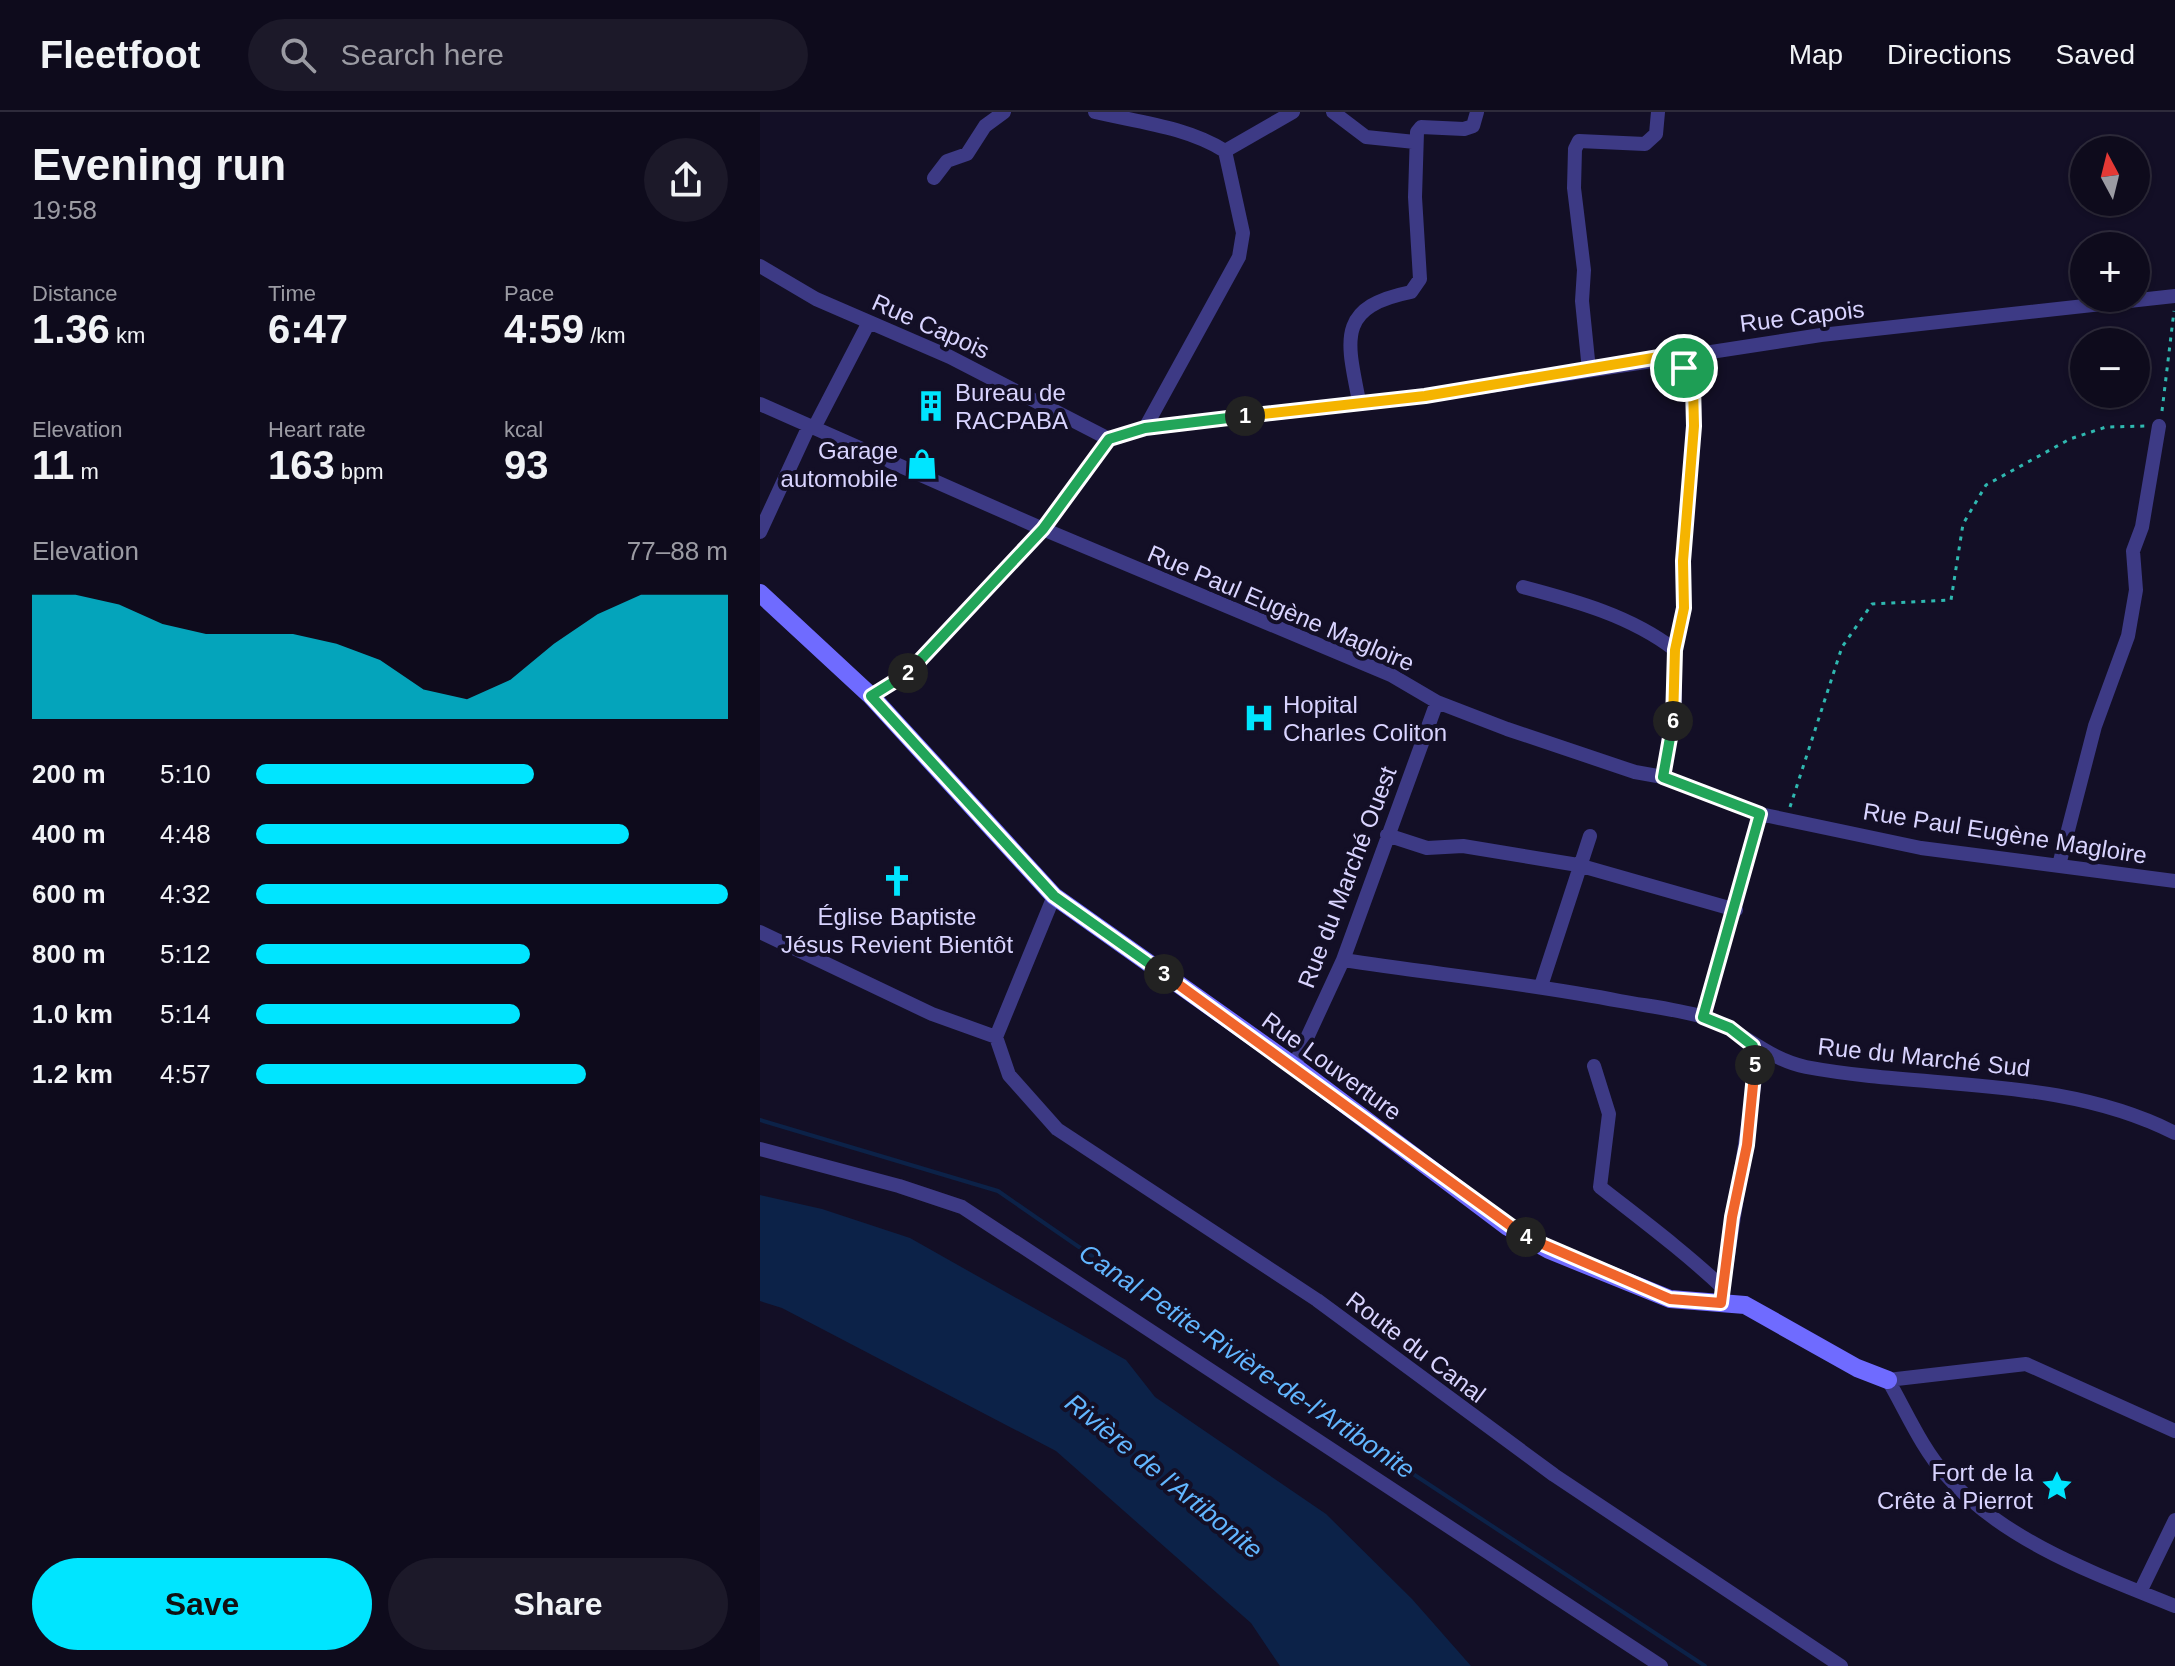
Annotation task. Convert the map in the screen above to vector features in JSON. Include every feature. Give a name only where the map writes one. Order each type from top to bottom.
[{"type":"main road","name":"Rue Louverture","points":[[760,593],[871,696],[1054,896],[1294,1066],[1522,1235],[1549,1250],[1670,1299],[1722,1296],[1745,1305],[1857,1368],[1888,1380]]},
{"type":"street","points":[[934,178],[947,161],[967,154],[985,126],[1004,112]]},
{"type":"street","points":[[1095,112],[1174,130],[1210,142],[1225,151],[1243,233],[1239,257],[1145,428]]},
{"type":"street","points":[[1225,151],[1293,112]]},
{"type":"street","points":[[1333,112],[1366,137],[1415,142]]},
{"type":"street","points":[[1359,401],[1348,346],[1351,329],[1361,314],[1380,298],[1411,292],[1420,279],[1415,142],[1421,127],[1464,129],[1473,126],[1477,112]]},
{"type":"street","points":[[1589,370],[1582,301],[1584,270],[1574,188],[1575,149],[1579,141],[1645,144],[1656,134],[1658,112]]},
{"type":"street","name":"Rue Capois","points":[[760,266],[816,299],[977,370],[1109,439],[1145,428],[1359,401],[1425,396],[1671,355],[2175,296]]},
{"type":"street","points":[[760,532],[811,427],[869,322]]},
{"type":"street","points":[[1663,777],[1675,699],[1675,650],[1684,608],[1683,561],[1694,405],[1693,385],[1684,368],[1671,355]]},
{"type":"street","name":"Rue Paul Eugène Magloire","points":[[760,404],[1043,529],[1391,675],[1437,702],[1517,733],[1635,772],[1663,777],[1760,814],[1921,848],[2175,881]]},
{"type":"street","points":[[2059,865],[2095,726],[2128,636],[2136,590],[2133,551],[2142,527],[2159,426]]},
{"type":"street","points":[[871,696],[907,673],[1043,529],[1109,439]]},
{"type":"street","points":[[1523,587],[1591,605],[1656,636],[1675,650]]},
{"type":"street","name":"Rue du Marché Ouest","points":[[1294,1066],[1343,960],[1437,702]]},
{"type":"street","points":[[1703,1017],[1736,910],[1760,814]]},
{"type":"street","points":[[1387,835],[1427,848],[1463,846],[1578,865],[1736,910]]},
{"type":"street","points":[[1541,986],[1578,865],[1590,836]]},
{"type":"street","points":[[760,932],[932,1014],[996,1037],[1054,896]]},
{"type":"street","name":"Rue du Marché Sud","points":[[1343,960],[1541,986],[1703,1017],[1730,1028],[1753,1046],[1799,1065],[1860,1077],[2041,1092],[2150,1120],[2175,1133]]},
{"type":"street","name":"Route du Canal","points":[[996,1037],[1009,1075],[1057,1129],[1317,1300],[1554,1475],[1841,1666]]},
{"type":"street","points":[[1722,1296],[1756,1073],[1753,1046]]},
{"type":"street","points":[[1594,1066],[1609,1114],[1600,1187],[1682,1255],[1702,1266],[1722,1296]]},
{"type":"street","points":[[760,1149],[899,1186],[962,1207],[1661,1666]]},
{"type":"street","points":[[2175,1431],[2026,1364],[1888,1380],[1945,1474],[1993,1519],[2030,1540],[2175,1606]]},
{"type":"street","points":[[2140,1592],[2175,1520]]},
{"type":"path","points":[[1786,818],[1842,647],[1872,604],[1951,600],[1963,524],[1986,485],[2070,439],[2106,427],[2159,426],[2175,303]]},
{"type":"water","name":"Rivière de l'Artibonite","points":[[760,1195],[822,1209],[910,1238],[1126,1360],[1155,1397],[1326,1514],[1412,1599],[1471,1666],[1280,1666],[1251,1623],[1056,1451],[782,1308],[760,1301]]},
{"type":"waterway","name":"Canal Petite-Rivière-de-l'Artibonite","points":[[760,1120],[998,1191],[1293,1395],[1705,1666]]},
{"type":"place","name":"Bureau de RACPABA","points":[[931,406]]},
{"type":"place","name":"Garage automobile","points":[[922,464]]},
{"type":"place","name":"Hopital Charles Coliton","points":[[1259,718]]},
{"type":"place","name":"Église Baptiste Jésus Revient Bientôt","points":[[897,881]]},
{"type":"place","name":"Fort de la Crête à Pierrot","points":[[2057,1486]]},
{"type":"route","points":[[1671,355],[1684,368],[1693,385],[1694,426],[1683,561],[1684,608],[1675,650],[1675,699],[1663,777],[1760,814],[1736,910],[1703,1017],[1730,1028],[1753,1046],[1756,1073],[1721,1303],[1670,1299],[1549,1250],[1508,1227],[1294,1066],[1054,896],[871,696],[907,673],[1043,529],[1109,439],[1145,428],[1359,401],[1425,396],[1671,355]]}]
